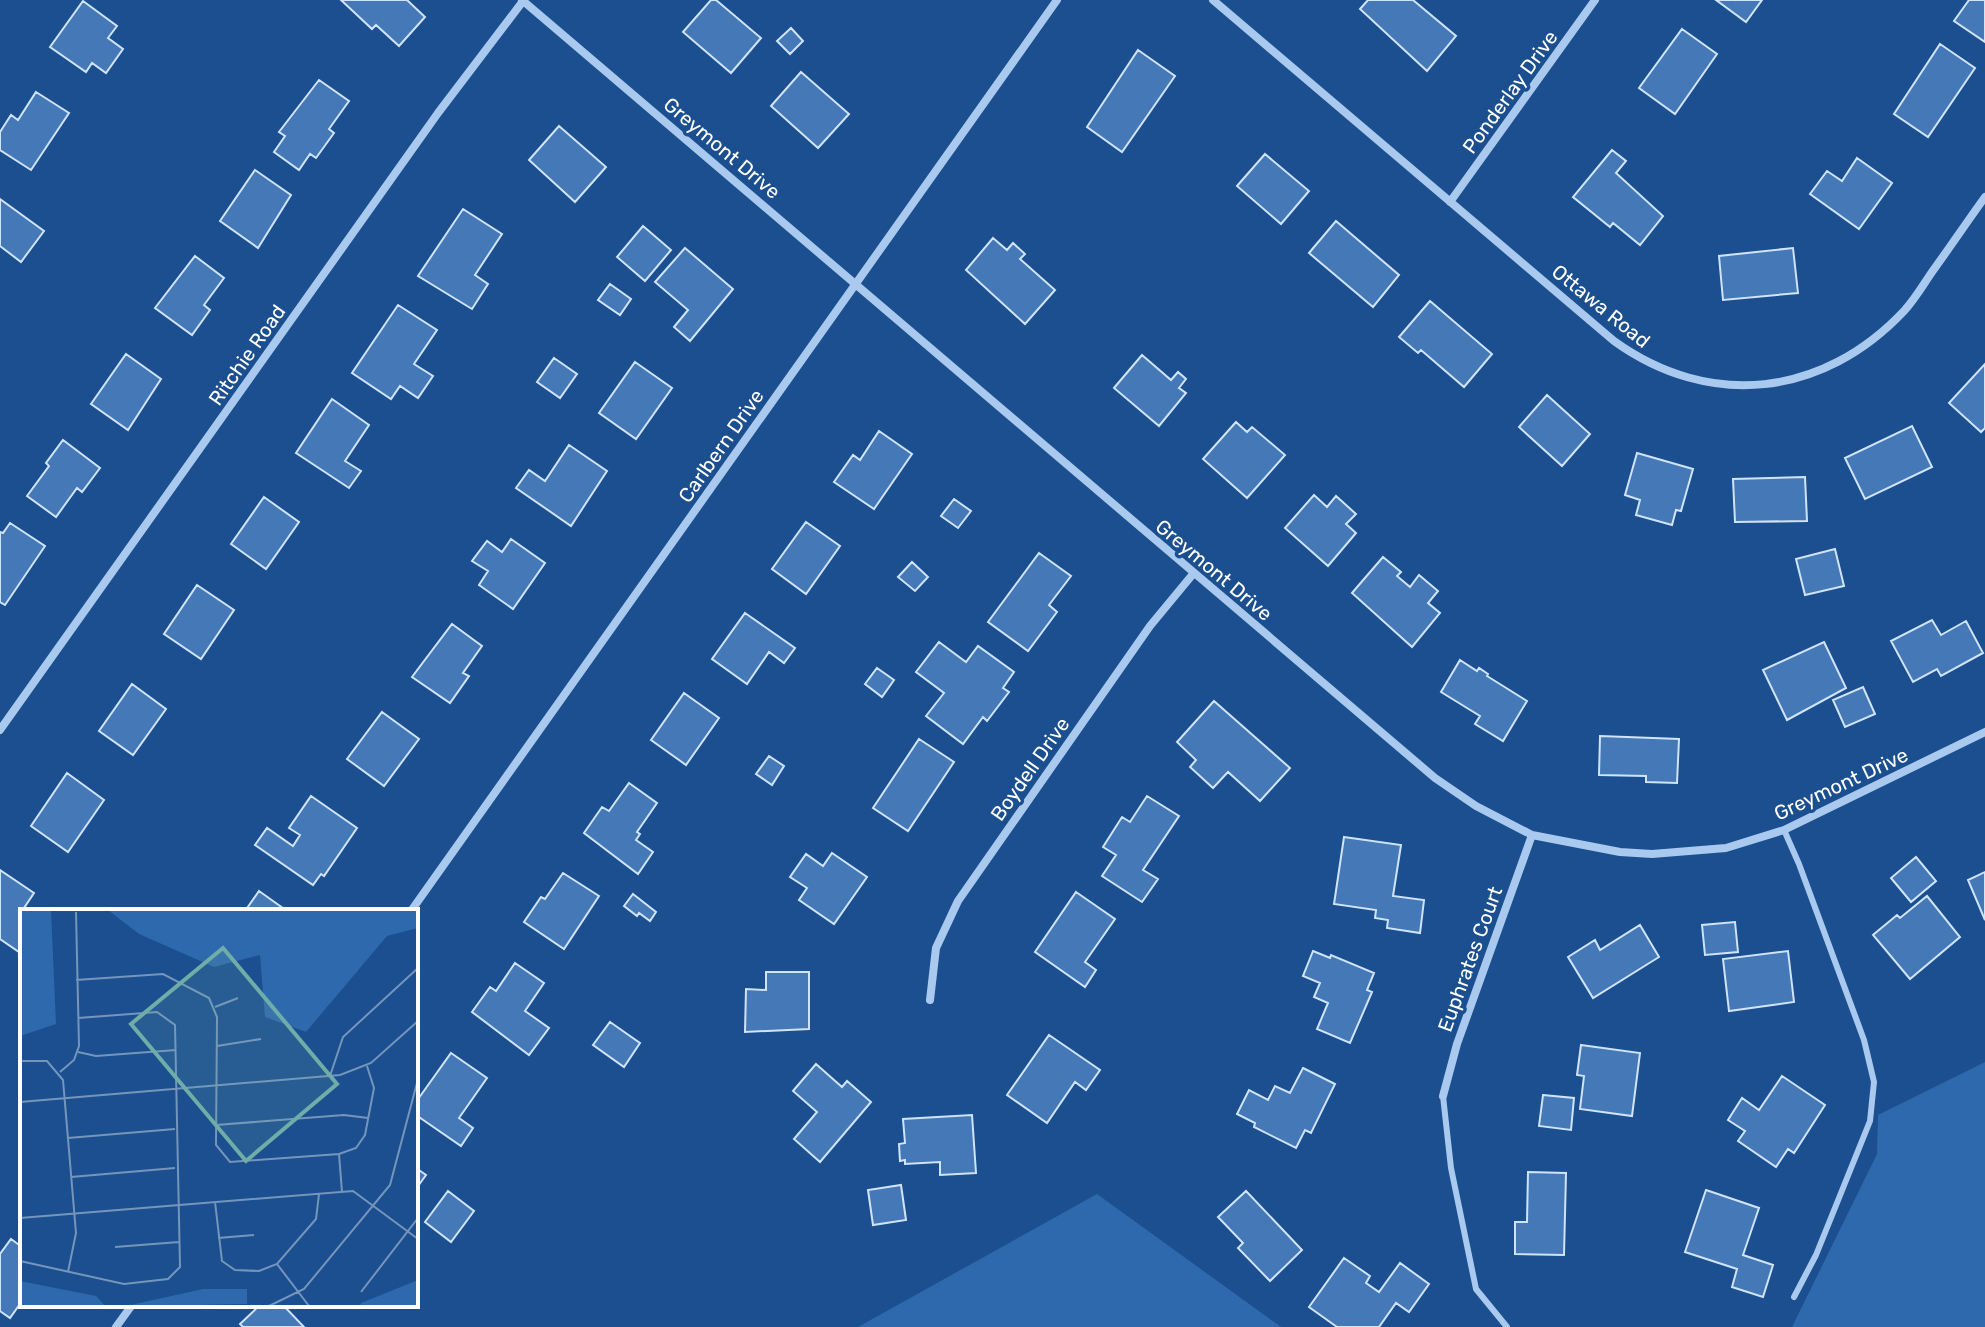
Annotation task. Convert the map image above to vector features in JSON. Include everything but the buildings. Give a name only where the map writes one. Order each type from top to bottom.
[{"type":"street","name":"Greymont Drive","points":[[523,0],[1435,778],[1476,806],[1532,835],[1620,852],[1652,854],[1726,848],[1784,830],[1985,732]]},
{"type":"street","name":"Ritchie Road","points":[[0,730],[438,113],[523,0]]},
{"type":"street","name":"Carlbern Drive","points":[[412,909],[1057,0]]},
{"type":"street","name":"Ottawa Road","points":[[1213,0],[1614,341],[1639,359],[1667,372],[1714,384],[1762,385],[1808,376],[1851,356],[1880,334],[1906,308],[1985,197]]},
{"type":"street","name":"Ponderlay Drive","points":[[1450,202],[1595,0]]},
{"type":"street","name":"Boydell Drive","points":[[930,1000],[936,948],[958,901],[1150,626],[1193,574]]},
{"type":"street","name":"Euphrates Court","points":[[1443,1096],[1457,1044],[1532,835]]},
{"type":"street","points":[[119,1326],[131,1307]]},
{"type":"lane","points":[[1784,830],[1864,1040],[1874,1082],[1870,1121],[1816,1255],[1794,1297]]},
{"type":"lane","points":[[1443,1096],[1451,1168],[1476,1289],[1507,1327]]},
{"type":"shaded area","points":[[1985,1062],[1985,1327],[1792,1327],[1877,1154],[1878,1115]]},
{"type":"shaded area","points":[[1097,1194],[1281,1327],[858,1327]]}]
